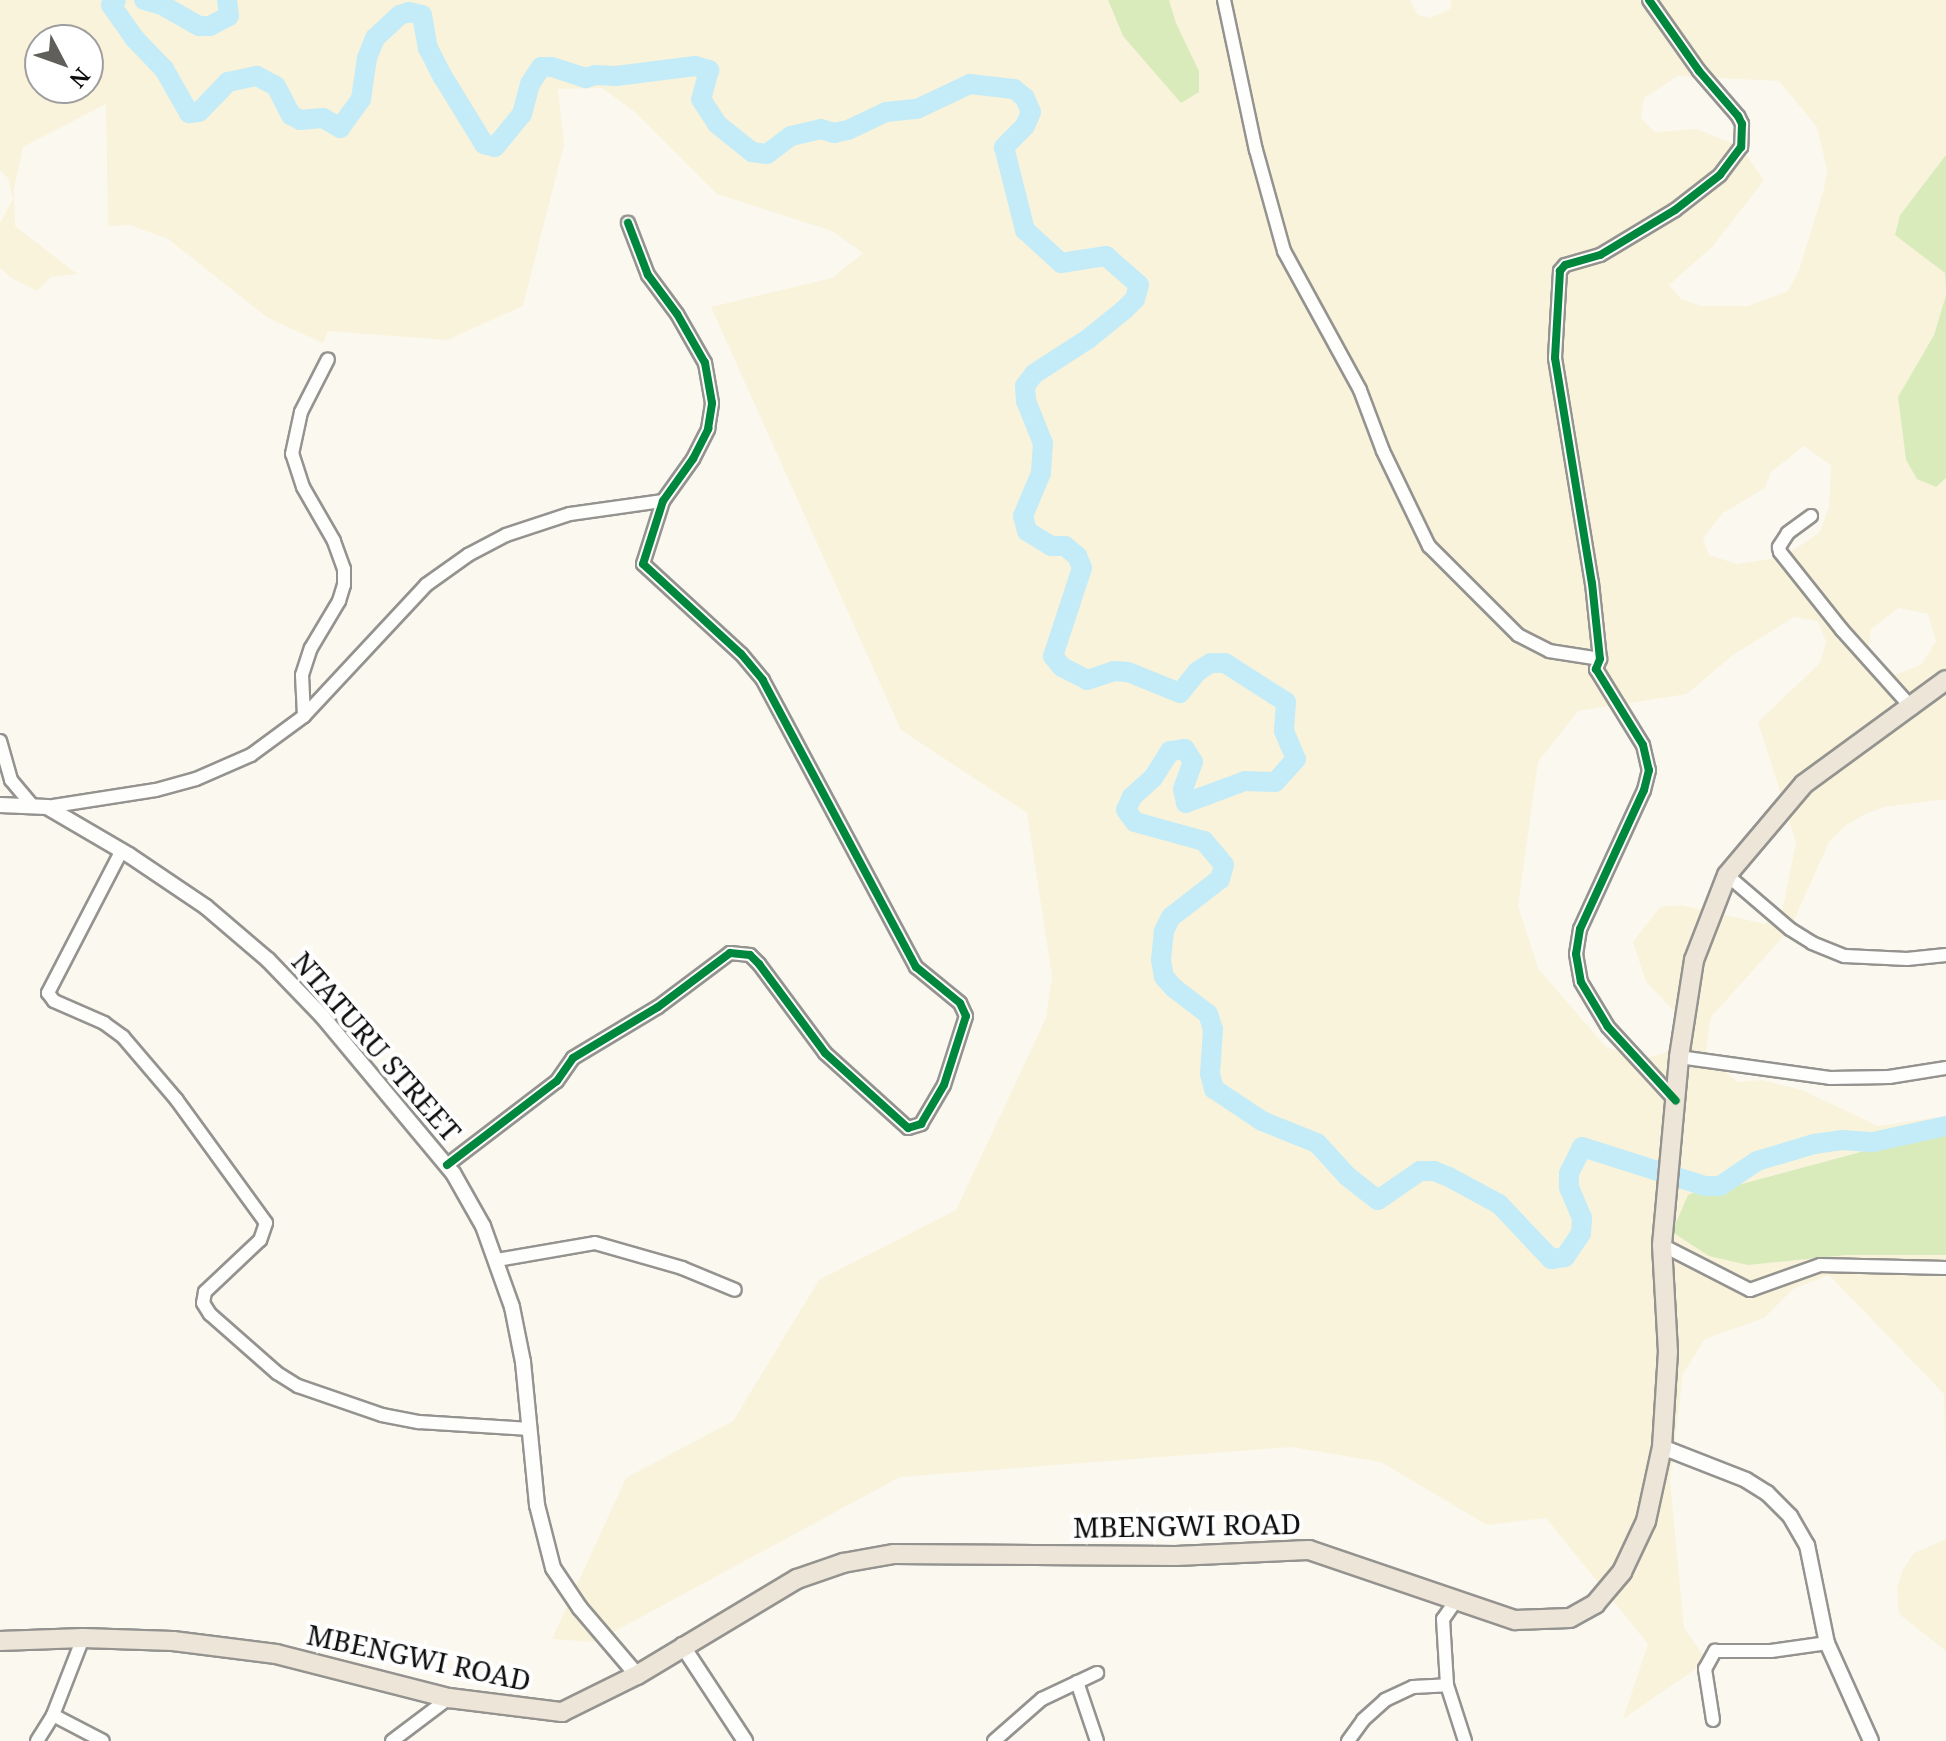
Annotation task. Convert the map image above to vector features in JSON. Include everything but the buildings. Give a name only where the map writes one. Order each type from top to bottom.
[{"type":"main road","name":"MBENGWI ROAD","points":[[0,1641],[83,1638],[173,1641],[276,1654],[449,1698],[562,1712],[637,1675],[682,1645],[797,1579],[843,1563],[894,1554],[1176,1556],[1309,1550],[1515,1620],[1570,1618],[1595,1604],[1622,1572],[1646,1521],[1662,1447],[1668,1352],[1662,1245],[1679,1057],[1694,960],[1727,875],[1804,784],[1912,708],[1946,680]]},
{"type":"street","points":[[1224,0],[1256,150],[1284,251],[1360,390],[1383,451],[1429,546],[1518,635],[1549,651],[1600,659]]},
{"type":"street","points":[[1649,0],[1699,71],[1738,116],[1742,134],[1736,158],[1675,210],[1600,255],[1565,265],[1560,271],[1555,358],[1592,583],[1600,659],[1596,669],[1643,745],[1649,770],[1644,790],[1580,929],[1576,954],[1581,982],[1608,1027],[1676,1101]]},
{"type":"street","points":[[447,1165],[557,1081],[573,1058],[658,1007],[730,953],[750,955],[825,1053],[904,1126],[912,1128],[921,1124],[944,1085],[954,1057],[964,1010],[916,967],[763,680],[741,654],[643,564],[663,501],[693,459],[708,429],[712,403],[705,363],[677,314],[648,275],[628,223]]},
{"type":"street","points":[[304,716],[302,675],[311,648],[339,601],[344,585],[344,569],[334,541],[303,487],[292,454],[301,412],[328,359]]},
{"type":"street","points":[[0,741],[11,780],[40,806],[156,790],[196,779],[251,755],[304,716],[426,585],[468,555],[506,535],[570,514],[663,501]]},
{"type":"street","points":[[1811,516],[1788,533],[1779,547],[1780,552],[1842,630],[1912,708]]},
{"type":"street","name":"NTATURU STREET","points":[[0,805],[40,806],[122,850],[206,907],[268,960],[322,1016],[466,1190],[497,1260],[512,1307],[523,1362],[537,1505],[553,1568],[580,1608],[637,1675]]},
{"type":"street","points":[[122,850],[48,993],[54,1001],[104,1023],[123,1037],[176,1099],[266,1223],[260,1240],[205,1292],[203,1303],[210,1314],[277,1373],[298,1386],[382,1415],[419,1422],[530,1429]]},
{"type":"street","points":[[1727,875],[1790,929],[1812,943],[1845,956],[1907,959],[1946,955]]},
{"type":"street","points":[[1679,1057],[1830,1078],[1889,1077],[1946,1068]]},
{"type":"street","points":[[497,1260],[595,1243],[682,1268],[735,1290]]},
{"type":"street","points":[[1662,1245],[1750,1290],[1820,1265],[1946,1268]]},
{"type":"street","points":[[1662,1447],[1746,1480],[1767,1493],[1790,1516],[1807,1545],[1827,1643],[1871,1741]]},
{"type":"street","points":[[1455,1602],[1443,1619],[1447,1685],[1465,1741]]},
{"type":"street","points":[[37,1741],[53,1715],[83,1638]]},
{"type":"street","points":[[1713,1720],[1705,1669],[1715,1651],[1771,1651],[1827,1643]]},
{"type":"street","points":[[682,1645],[745,1741]]},
{"type":"street","points":[[994,1741],[1042,1699],[1097,1673]]},
{"type":"street","points":[[1077,1682],[1097,1741]]},
{"type":"street","points":[[1348,1741],[1363,1720],[1385,1700],[1413,1687],[1447,1685]]},
{"type":"street","points":[[392,1741],[449,1698]]},
{"type":"street","points":[[53,1715],[103,1741]]},
{"type":"shaded area","points":[[0,0],[1108,0],[1123,36],[1199,71],[1176,23],[1169,0],[1410,0],[1418,15],[1430,18],[1450,9],[1451,0],[1946,0],[1946,155],[1900,215],[1895,234],[1945,273],[1946,295],[1934,335],[1898,397],[1906,460],[1917,478],[1936,487],[1946,478],[1946,799],[1884,807],[1845,826],[1829,842],[1790,929],[1711,1017],[1705,1057],[1738,1082],[1762,1080],[1802,1090],[1878,1126],[1946,1116],[1946,1129],[1727,1188],[1707,1187],[1748,1265],[1846,1255],[1946,1255],[1946,1483],[1944,1394],[1829,1275],[1793,1289],[1764,1318],[1705,1339],[1683,1374],[1670,1480],[1684,1628],[1707,1661],[1623,1719],[1648,1644],[1546,1518],[1487,1525],[1381,1462],[1292,1447],[900,1477],[595,1642],[552,1639],[626,1478],[733,1421],[819,1280],[956,1210],[1046,1018],[1052,976],[1027,813],[901,730],[711,307],[832,278],[863,253],[832,231],[717,194],[635,112],[602,88],[558,89],[564,145],[523,306],[447,340],[328,331],[323,343],[268,318],[168,239],[130,225],[108,226],[106,104],[23,147],[14,189],[15,226],[77,274],[51,277],[37,291],[13,279],[0,268],[0,223],[13,199],[8,178],[0,170]],"holes":[[[1678,76],[1779,81],[1817,127],[1827,169],[1824,189],[1799,270],[1788,291],[1748,306],[1701,306],[1681,299],[1669,285],[1713,246],[1764,180],[1741,147],[1697,129],[1655,132],[1641,118],[1644,98]],[[1804,446],[1831,465],[1829,508],[1819,533],[1783,557],[1737,564],[1709,555],[1703,538],[1723,513],[1765,488],[1771,472]],[[1899,608],[1928,614],[1936,641],[1922,664],[1895,675],[1867,660],[1871,629]],[[1794,617],[1818,621],[1826,642],[1820,663],[1758,722],[1796,842],[1783,908],[1765,924],[1681,905],[1660,907],[1633,942],[1646,982],[1676,1013],[1678,1033],[1687,1045],[1645,1059],[1606,1047],[1538,968],[1518,906],[1538,762],[1578,711],[1687,694],[1733,655]]]},
{"type":"shaded area","points":[[1946,1539],[1946,1651],[1899,1614],[1897,1588],[1903,1569],[1914,1553]]},
{"type":"green space","points":[[1108,0],[1169,0],[1176,23],[1199,71],[1199,92],[1181,103],[1123,36]]},
{"type":"green space","points":[[1946,155],[1946,292],[1945,273],[1895,235],[1900,215]]},
{"type":"green space","points":[[1946,295],[1946,478],[1936,487],[1917,479],[1906,460],[1898,397],[1934,335]]},
{"type":"green space","points":[[1946,1129],[1946,1255],[1847,1255],[1748,1265],[1709,1256],[1672,1232],[1688,1195],[1707,1187],[1727,1188]]},
{"type":"waterway","points":[[116,0],[111,5],[135,39],[164,69],[189,113],[199,112],[228,82],[257,76],[276,86],[291,115],[300,120],[323,118],[340,128],[361,99],[367,58],[375,38],[400,15],[409,12],[422,15],[428,48],[443,77],[484,144],[495,147],[522,114],[530,84],[541,67],[552,67],[586,78],[695,66],[709,70],[701,99],[717,124],[752,152],[767,154],[791,136],[821,129],[834,133],[848,130],[886,112],[917,109],[970,84],[1014,89],[1025,98],[1031,112],[1025,126],[1004,147],[1025,230],[1061,263],[1106,256],[1139,285],[1135,299],[1124,310],[1088,339],[1034,374],[1025,386],[1026,401],[1043,443],[1041,473],[1023,516],[1027,531],[1051,546],[1065,546],[1077,556],[1082,568],[1053,656],[1062,667],[1087,680],[1114,671],[1128,672],[1180,693],[1198,671],[1211,663],[1225,663],[1286,702],[1284,731],[1296,759],[1275,782],[1245,781],[1186,803],[1183,789],[1193,762],[1185,749],[1170,751],[1154,777],[1132,797],[1126,810],[1135,822],[1204,841],[1224,865],[1220,879],[1171,917],[1164,931],[1161,960],[1164,977],[1208,1014],[1213,1029],[1210,1074],[1214,1089],[1262,1121],[1317,1143],[1347,1176],[1378,1200],[1420,1171],[1434,1171],[1449,1177],[1499,1204],[1551,1259],[1565,1257],[1581,1233],[1582,1218],[1569,1188],[1569,1173],[1582,1147],[1705,1186],[1720,1186],[1757,1161],[1814,1144],[1842,1140],[1873,1142],[1946,1126]]},
{"type":"waterway","points":[[144,0],[162,5],[199,26],[210,26],[229,16],[227,0]]},
{"type":"cycle path","points":[[1649,0],[1699,71],[1738,116],[1742,124],[1741,147],[1720,175],[1675,210],[1600,255],[1565,265],[1560,271],[1555,358],[1592,583],[1600,659],[1596,669],[1643,745],[1649,770],[1644,790],[1580,929],[1576,954],[1581,982],[1608,1027],[1676,1101]]},
{"type":"cycle path","points":[[447,1165],[557,1081],[573,1058],[658,1007],[730,953],[750,955],[825,1053],[908,1128],[921,1124],[944,1085],[966,1016],[960,1003],[916,967],[763,680],[741,654],[643,564],[663,501],[693,459],[708,429],[712,403],[705,363],[677,314],[648,275],[628,223]]}]
